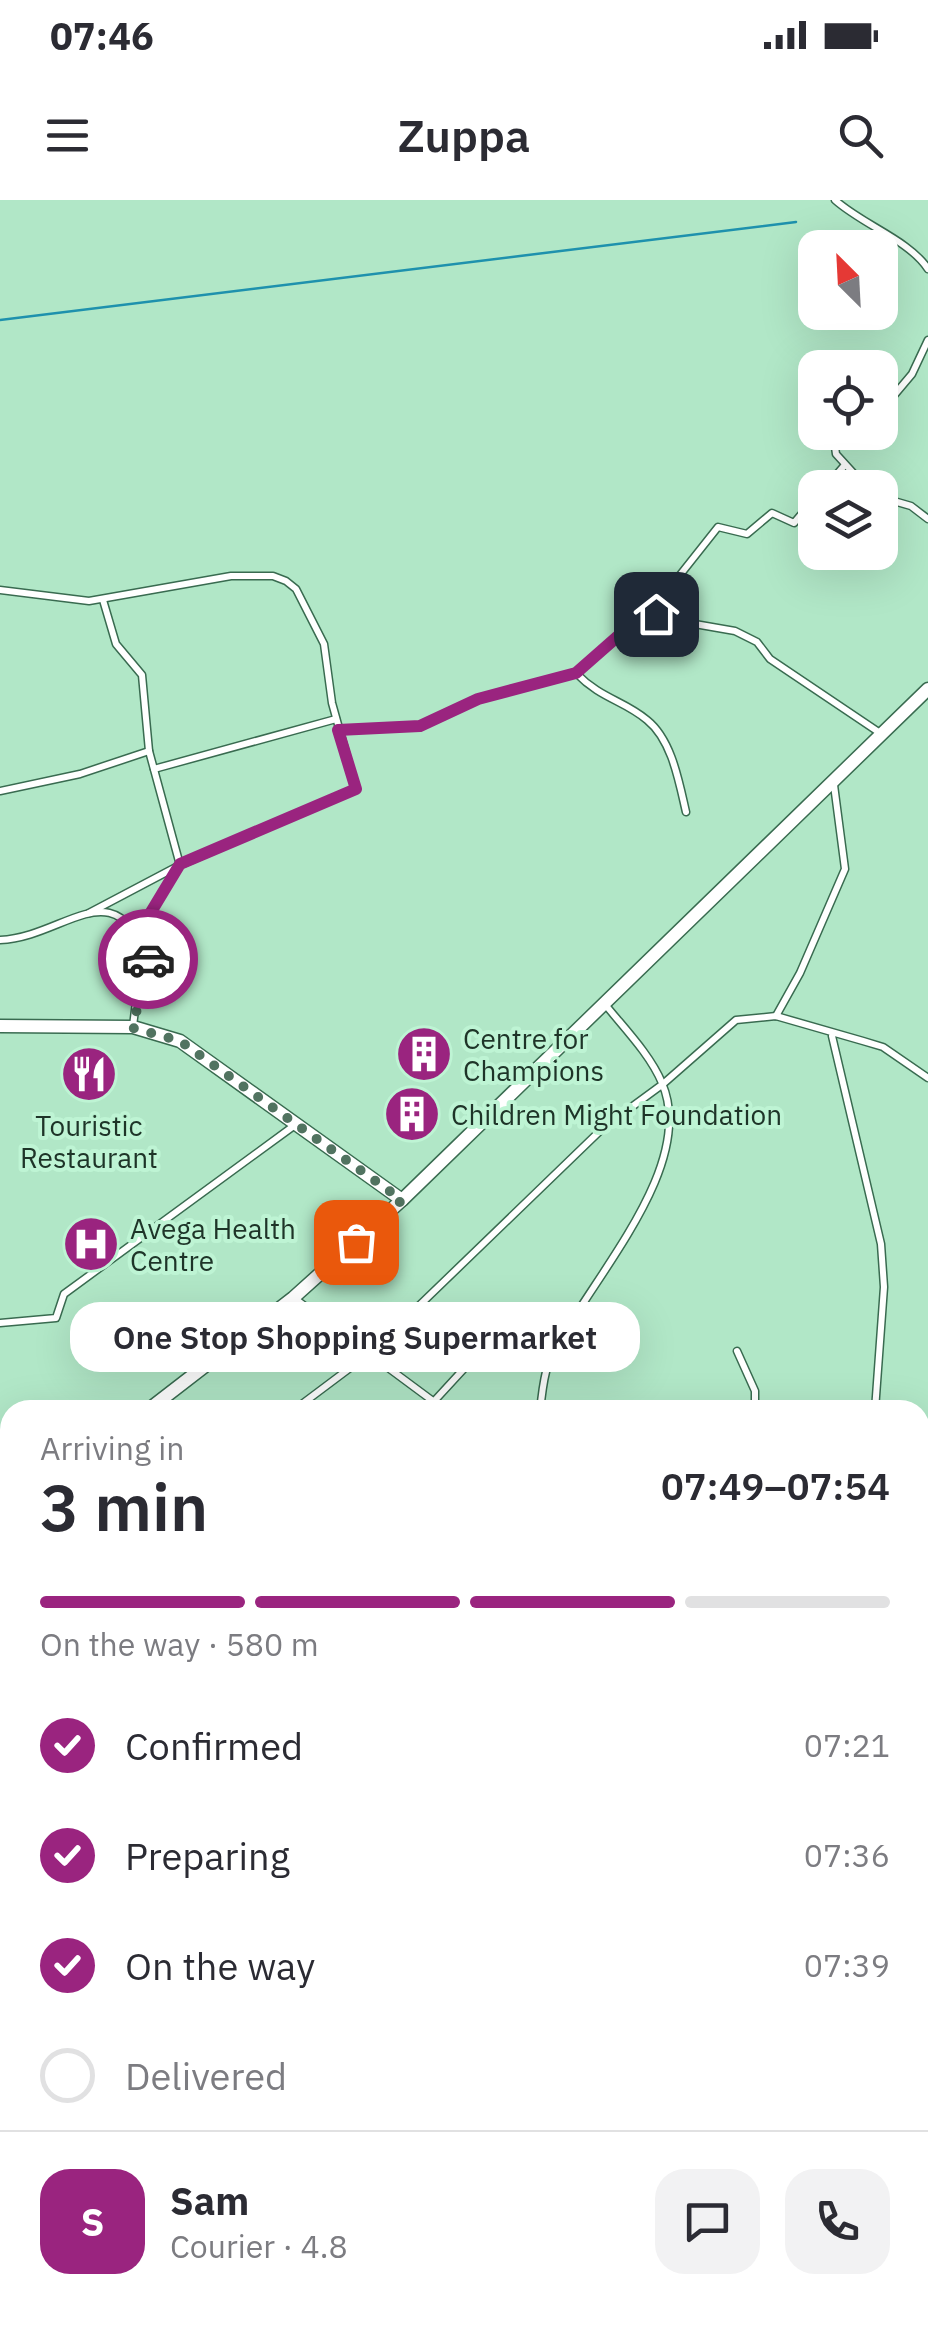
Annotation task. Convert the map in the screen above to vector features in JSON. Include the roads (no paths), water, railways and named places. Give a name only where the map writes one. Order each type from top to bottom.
[{"type":"highway","points":[[166,1400],[293,1298],[402,1200],[928,690]]},
{"type":"highway","points":[[0,1026],[133,1028],[180,1041],[402,1200]]},
{"type":"street","points":[[835,200],[860,222],[908,247],[927,264]]},
{"type":"street","points":[[898,389],[926,354],[928,340]]},
{"type":"street","points":[[836,450],[848,470]]},
{"type":"street","points":[[840,470],[844,466]]},
{"type":"street","points":[[898,502],[928,519]]},
{"type":"street","points":[[338,730],[420,726],[478,699],[576,673],[657,604],[718,526],[747,534],[772,513],[794,522],[798,517]]},
{"type":"street","points":[[0,590],[103,600],[145,588],[231,576],[273,576],[286,581],[296,589],[324,644],[338,730],[356,784],[353,792],[180,864],[88,913],[28,936],[0,940]]},
{"type":"street","points":[[103,600],[116,644],[142,676],[149,751],[180,864],[139,932]]},
{"type":"street","points":[[642,615],[734,631],[757,642],[770,660],[881,734]]},
{"type":"street","points":[[576,673],[596,694],[655,728],[671,758],[686,812]]},
{"type":"street","points":[[154,769],[336,719]]},
{"type":"street","points":[[0,790],[80,774],[149,751]]},
{"type":"street","points":[[776,1016],[800,973],[845,870],[833,780]]},
{"type":"street","points":[[88,913],[116,914],[139,932],[150,973],[136,1002],[133,1028]]},
{"type":"street","points":[[542,1400],[547,1368],[641,1211],[656,1178],[668,1116],[663,1084],[604,1003]]},
{"type":"street","points":[[307,1400],[370,1353],[602,1128],[663,1084],[736,1020],[776,1016],[832,1036],[883,1047],[928,1078]]},
{"type":"street","points":[[832,1036],[881,1244],[884,1287],[877,1400]]},
{"type":"street","points":[[0,1323],[56,1318],[64,1294],[298,1123]]},
{"type":"street","points":[[293,1298],[434,1400]]},
{"type":"street","points":[[436,1400],[518,1310]]},
{"type":"street","points":[[737,1351],[755,1391],[755,1400]]},
{"type":"waterway","points":[[0,320],[796,222]]},
{"type":"place","name":"Centre for Champions","points":[[424,1054]]},
{"type":"place","name":"Touristic Restaurant","points":[[89,1074]]},
{"type":"place","name":"Children Might Foundation","points":[[412,1114]]},
{"type":"place","name":"One Stop Shopping Supermarket","points":[[356,1242]]},
{"type":"place","name":"Avega Health Centre","points":[[91,1244]]}]
